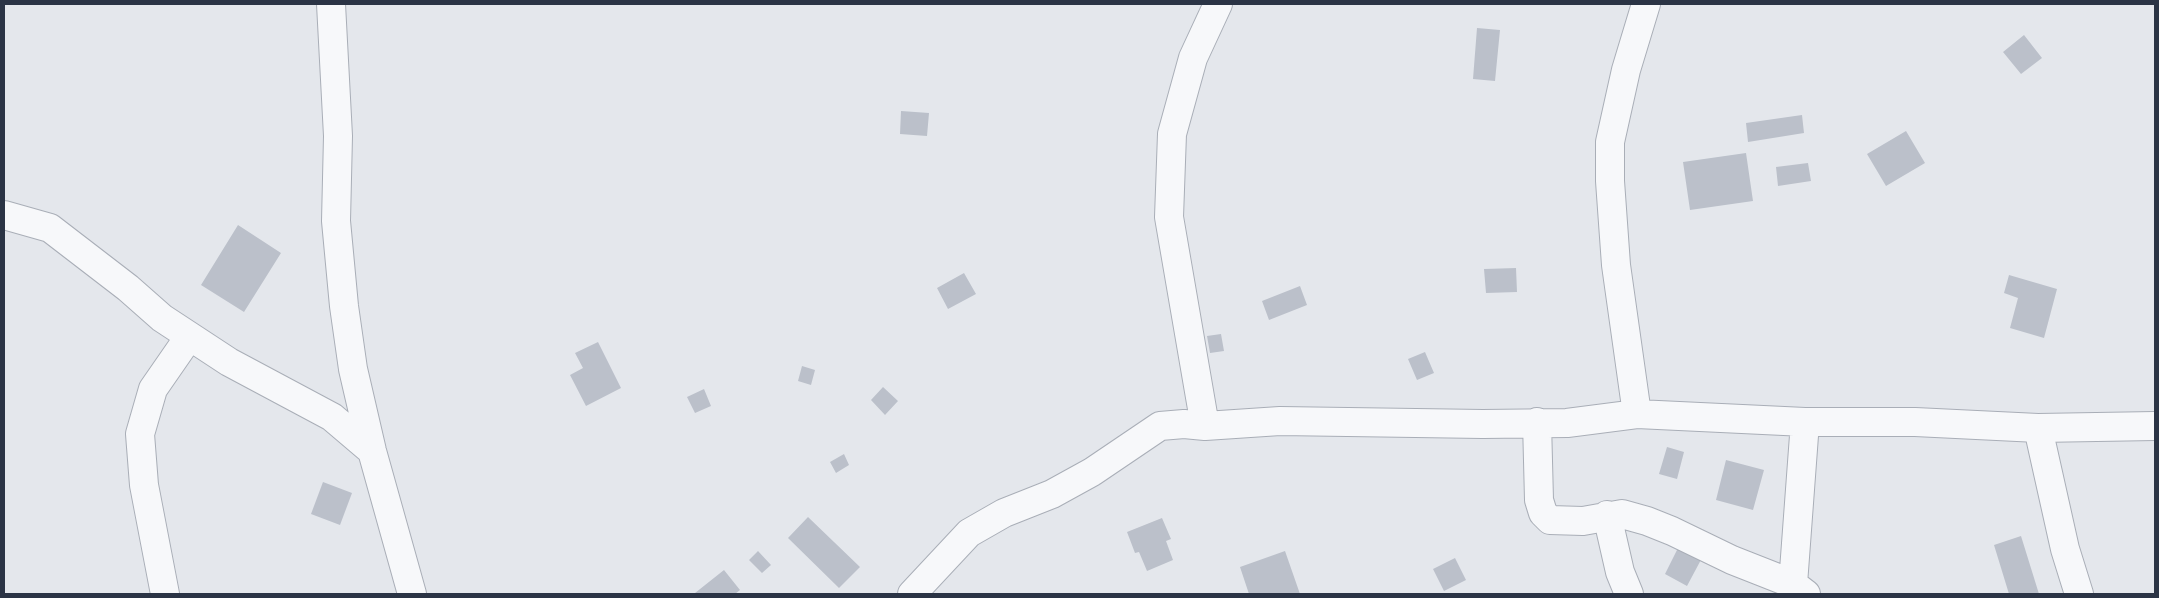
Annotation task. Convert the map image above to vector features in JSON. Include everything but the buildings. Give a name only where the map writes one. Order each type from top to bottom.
[{"type":"street","points":[[331,4],[338,136],[336,221],[342,288],[353,369],[372,451],[412,594]]},
{"type":"street","points":[[1205,426],[1169,217],[1172,134],[1193,58],[1218,4]]},
{"type":"street","points":[[1637,414],[1616,265],[1610,182],[1610,142],[1626,70],[1646,4]]},
{"type":"street","points":[[4,216],[50,228],[128,288],[162,318],[189,337],[229,362],[332,417],[372,451]]},
{"type":"street","points":[[165,594],[144,485],[140,434],[153,389],[189,337]]},
{"type":"street","points":[[912,594],[970,533],[1004,513],[1052,494],[1092,472],[1160,426],[1184,424],[1205,426],[1280,420],[1482,424],[1568,422],[1637,414],[1805,422],[1916,422],[2038,428],[2155,426]]},
{"type":"street","points":[[1537,422],[1539,500],[1543,513],[1550,520],[1583,520],[1622,514],[1672,531],[1799,589],[1805,422]]},
{"type":"street","points":[[2038,428],[2065,549],[2080,594]]},
{"type":"street","points":[[1607,515],[1620,572],[1630,594]]}]
